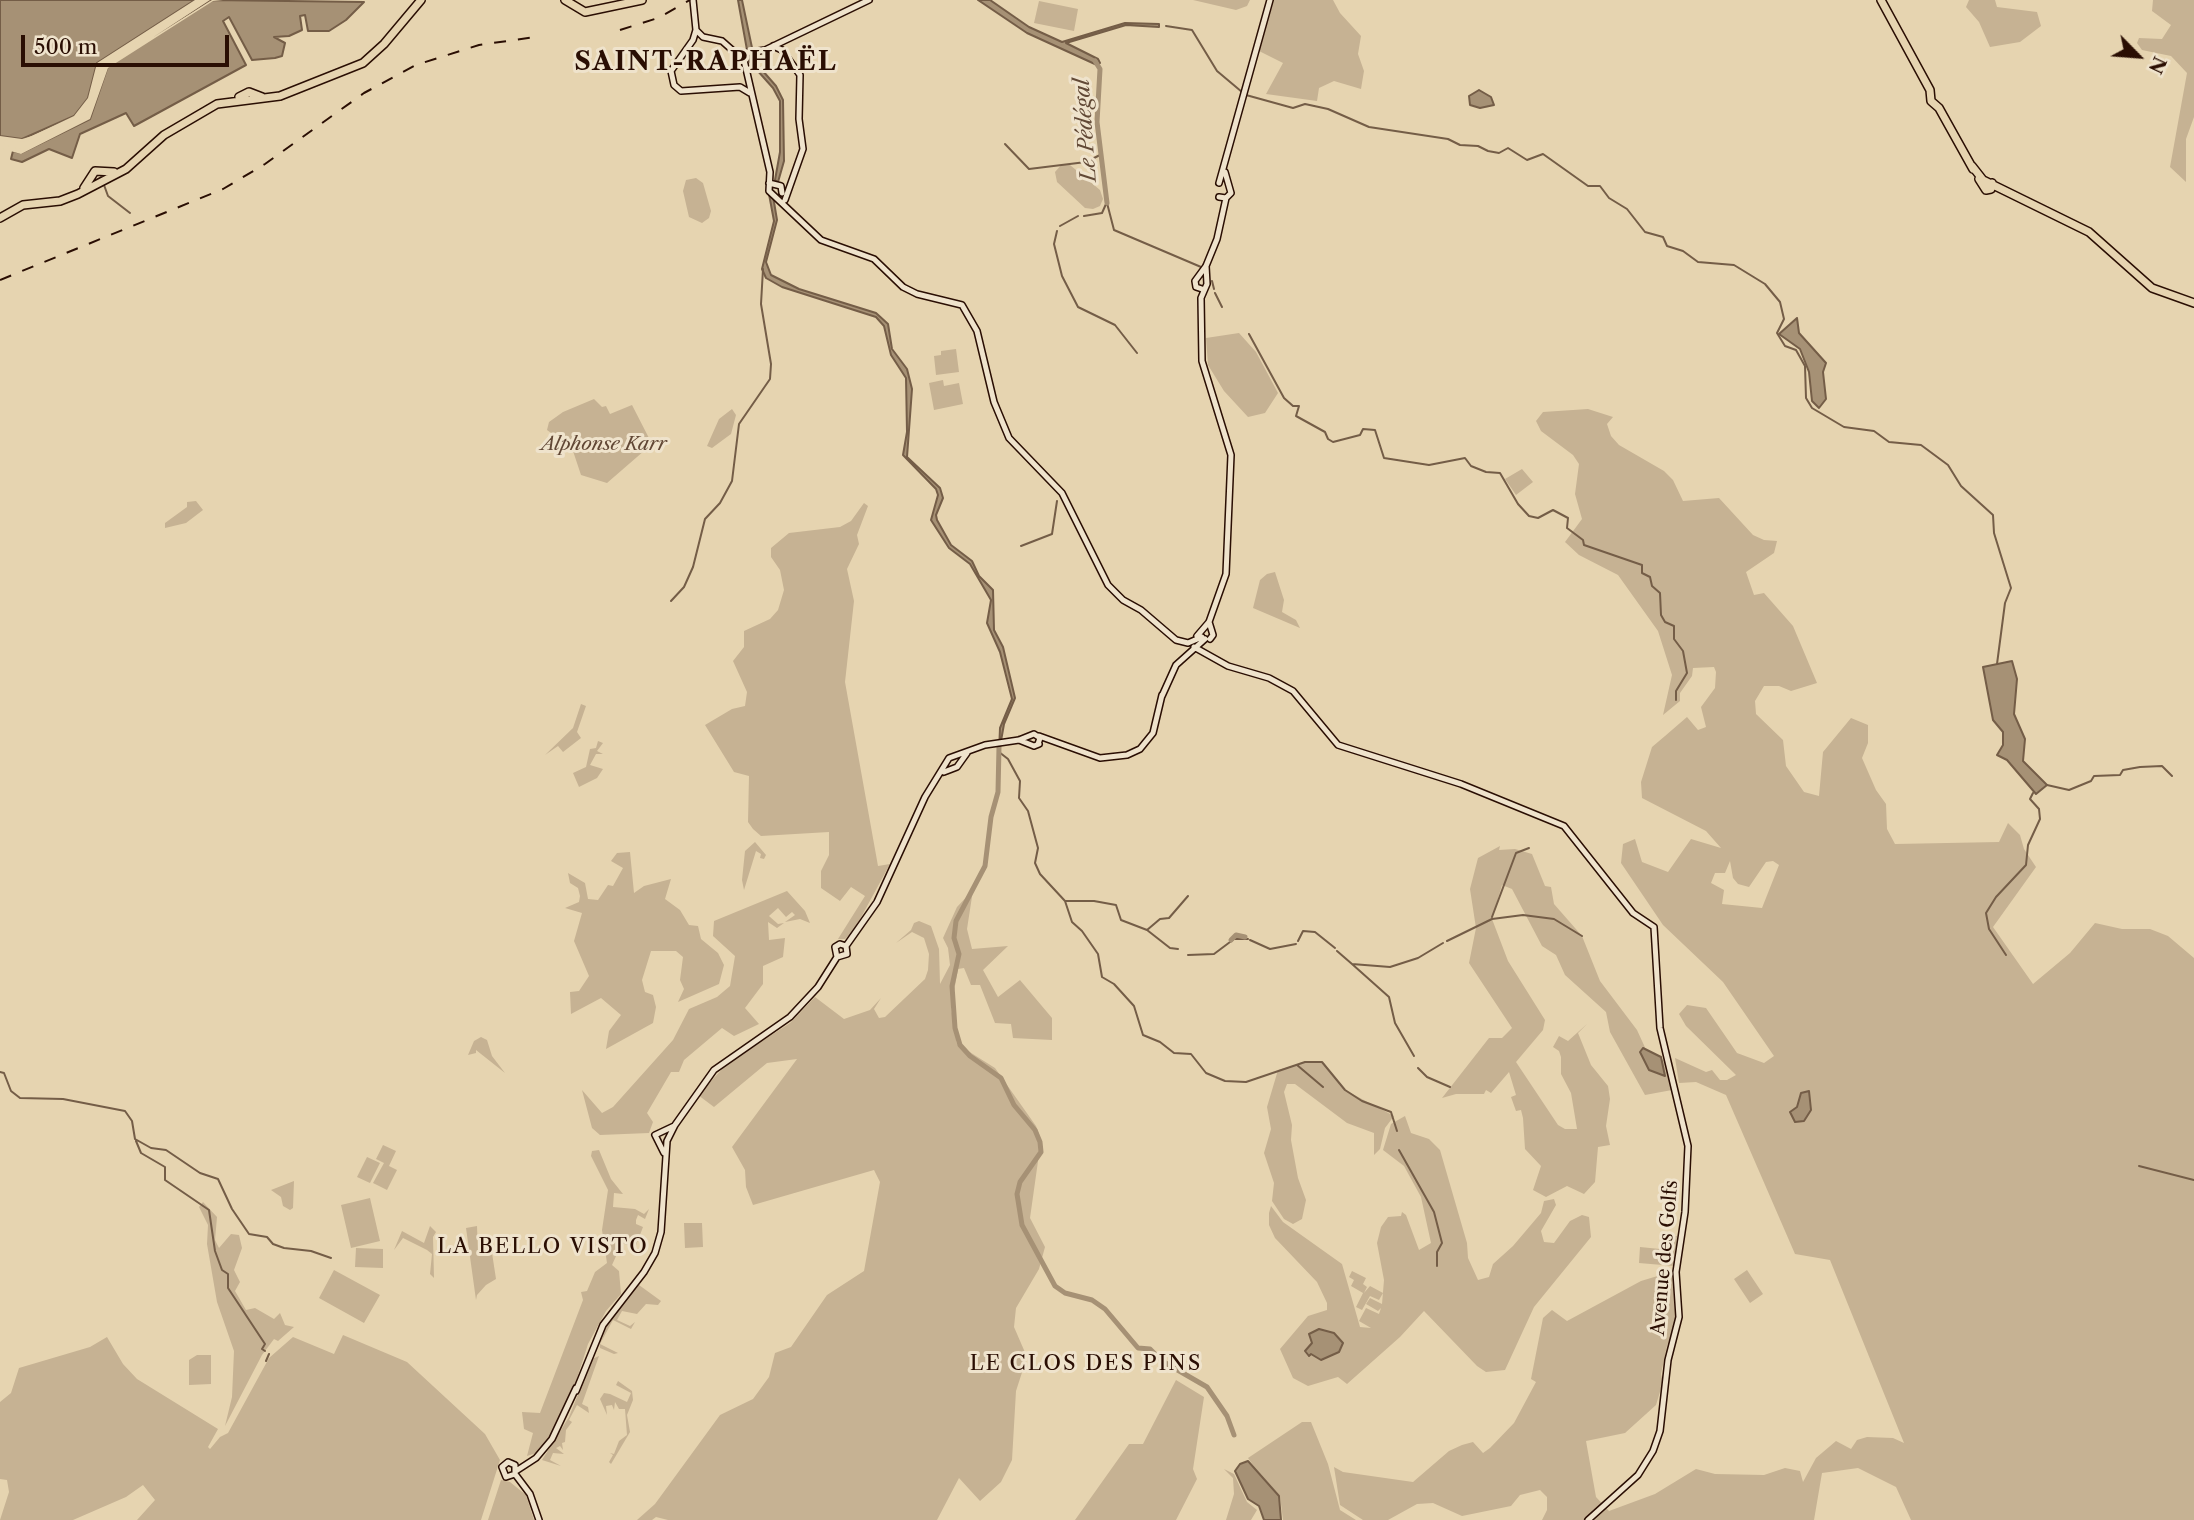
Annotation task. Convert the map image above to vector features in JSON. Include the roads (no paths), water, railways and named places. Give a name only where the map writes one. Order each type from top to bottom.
[{"type":"main road","points":[[0,218],[23,205],[60,201],[78,194],[97,181],[132,165],[158,140],[204,110],[226,101],[295,91],[367,60],[420,0]]},
{"type":"main road","points":[[565,0],[579,11],[588,12],[642,0]]},
{"type":"main road","points":[[747,84],[744,59],[869,0]]},
{"type":"main road","points":[[1222,210],[1215,190],[1270,0]]},
{"type":"main road","points":[[1881,0],[1972,166],[1988,185],[2089,232],[2145,281],[2194,302]]},
{"type":"main road","points":[[692,2],[695,35],[671,71],[676,88],[681,91],[747,84]]},
{"type":"main road","points":[[695,35],[719,39],[738,54],[750,55]]},
{"type":"main road","points":[[782,50],[785,41]]},
{"type":"main road","points":[[773,46],[782,50],[799,72],[799,122],[803,152],[786,203]]},
{"type":"main road","points":[[738,54],[752,95],[770,172],[768,189],[779,193],[816,237],[874,259],[909,290],[932,300],[962,305],[977,331],[994,402],[1009,438],[1062,493],[1096,566],[1116,595],[1141,610],[1173,638],[1190,643],[1204,635]]},
{"type":"main road","points":[[540,1453],[514,1464],[505,1463],[501,1469],[504,1476],[514,1474],[540,1453],[560,1427],[600,1324],[651,1255],[659,1222],[666,1138],[714,1070],[790,1017],[813,993],[837,957],[847,954],[846,946],[871,912],[925,797],[954,757],[1003,741],[1039,736],[1100,758],[1118,758],[1140,749],[1153,733],[1169,676],[1204,635],[1226,574],[1231,455],[1202,361],[1201,298],[1200,289],[1195,283],[1202,278],[1221,228],[1226,198],[1232,191],[1227,183],[1225,170],[1232,136]]},
{"type":"main road","points":[[1219,183],[1227,183]]},
{"type":"main road","points":[[1219,197],[1226,198]]},
{"type":"main road","points":[[1200,289],[1207,284],[1202,278]]},
{"type":"main road","points":[[1204,635],[1212,656]]},
{"type":"main road","points":[[1184,643],[1187,652]]},
{"type":"main road","points":[[1194,647],[1212,656]]},
{"type":"main road","name":"Avenue des Golfs","points":[[1212,656],[1228,666],[1269,678],[1293,691],[1338,745],[1461,784],[1564,826],[1633,913],[1650,929],[1659,1000],[1689,1154],[1676,1272],[1679,1317],[1668,1360],[1662,1425],[1641,1471],[1588,1520]]},
{"type":"main road","points":[[1030,736],[1030,744]]},
{"type":"main road","points":[[1038,744],[1039,736]]},
{"type":"main road","points":[[1019,740],[1030,744],[1051,742]]},
{"type":"main road","points":[[949,766],[956,768],[967,753]]},
{"type":"main road","points":[[954,757],[959,763]]},
{"type":"main road","points":[[837,957],[834,953],[836,946],[846,946]]},
{"type":"main road","points":[[514,1464],[514,1474],[530,1494],[539,1520]]},
{"type":"waterway","points":[[1166,26],[1192,30],[1217,71],[1242,92]]},
{"type":"waterway","name":"Le Pédégal","points":[[1095,61],[1100,69],[1097,122],[1107,203]]},
{"type":"waterway","points":[[1246,95],[1293,108],[1305,104],[1328,109],[1369,127],[1448,139],[1460,145],[1478,146],[1499,153],[1508,148],[1527,160],[1543,154],[1588,186],[1600,186],[1609,198],[1627,209],[1645,232],[1663,237],[1667,246],[1683,251],[1698,262],[1734,265],[1765,284],[1780,302],[1784,319],[1777,333],[1785,346],[1796,350],[1805,366],[1806,398],[1812,408],[1844,427],[1874,431],[1889,442],[1921,445],[1948,465],[1961,486],[1993,515],[1994,533],[2011,588],[2005,603],[1997,664]]},
{"type":"waterway","points":[[1005,144],[1029,169],[1086,162],[1100,155]]},
{"type":"waterway","points":[[104,185],[108,196],[130,213]]},
{"type":"waterway","name":"Le Pédégal","points":[[1107,203],[1114,230],[1201,267]]},
{"type":"waterway","points":[[1084,216],[1102,213],[1106,204]]},
{"type":"waterway","points":[[1060,226],[1078,216]]},
{"type":"waterway","points":[[1057,231],[1054,244],[1062,276],[1078,307],[1115,325],[1137,353]]},
{"type":"waterway","points":[[671,601],[684,587],[693,567],[705,519],[720,503],[732,481],[739,424],[770,379],[771,364],[761,304],[763,269]]},
{"type":"waterway","name":"Le Pédégal","points":[[1212,281],[1214,289]]},
{"type":"waterway","name":"Le Pédégal","points":[[1215,293],[1222,307]]},
{"type":"waterway","name":"Le Pédégal","points":[[1249,334],[1284,398],[1293,406],[1299,406],[1296,416],[1325,432],[1333,442],[1360,435],[1363,429],[1375,430],[1384,458],[1429,465],[1465,458],[1471,466],[1486,472],[1500,473],[1518,504],[1529,516],[1538,518],[1553,510],[1568,518],[1567,528],[1583,540],[1584,545],[1642,565],[1642,573],[1650,577],[1652,586],[1660,593],[1661,615],[1665,622],[1674,626],[1674,639],[1683,651],[1687,673],[1676,691],[1676,700]]},
{"type":"waterway","points":[[1021,546],[1052,534],[1057,501]]},
{"type":"waterway","points":[[999,747],[998,792],[991,817],[985,866],[956,921],[954,938],[959,954],[952,986],[955,1028],[960,1045],[970,1056],[1001,1078],[1014,1105],[1035,1130],[1040,1142],[1041,1152],[1020,1182],[1017,1194],[1022,1225],[1055,1286],[1065,1293],[1092,1300],[1105,1309],[1138,1348],[1150,1349],[1162,1361],[1207,1387],[1227,1416],[1234,1435]]},
{"type":"waterway","points":[[999,752],[1008,759],[1020,781],[1019,798],[1028,811],[1038,848],[1035,863],[1040,874],[1065,901],[1072,922],[1098,954],[1102,977],[1114,984],[1134,1006],[1143,1035],[1160,1042],[1174,1053],[1191,1054],[1206,1073],[1225,1081],[1246,1082],[1305,1062],[1322,1062],[1345,1090],[1362,1101],[1391,1112],[1397,1131]]},
{"type":"waterway","points":[[2047,785],[2069,790],[2091,781],[2094,776],[2120,775],[2123,770],[2140,767],[2162,766],[2172,776]]},
{"type":"waterway","points":[[2006,955],[1989,929],[1986,913],[1996,897],[2026,865],[2028,845],[2040,819],[2039,809],[2030,799],[2033,793]]},
{"type":"waterway","points":[[1492,917],[1516,853],[1529,848]]},
{"type":"waterway","points":[[1147,930],[1160,919],[1169,918],[1188,896]]},
{"type":"waterway","points":[[1065,901],[1094,901],[1116,905],[1121,920],[1147,930],[1170,948],[1178,949]]},
{"type":"waterway","points":[[1447,941],[1492,919],[1523,915],[1554,919],[1582,936]]},
{"type":"waterway","points":[[1298,941],[1303,931],[1315,932],[1335,948]]},
{"type":"waterway","points":[[1231,940],[1236,935],[1245,937]]},
{"type":"waterway","points":[[1188,955],[1214,954],[1234,939],[1248,939]]},
{"type":"waterway","points":[[1250,940],[1270,949],[1296,944]]},
{"type":"waterway","points":[[1337,951],[1352,964],[1390,967],[1418,958],[1443,943]]},
{"type":"waterway","points":[[1352,964],[1389,997],[1395,1023],[1414,1056]]},
{"type":"waterway","points":[[1297,1065],[1323,1087]]},
{"type":"waterway","points":[[1418,1068],[1427,1077],[1450,1087]]},
{"type":"waterway","points":[[0,1072],[4,1073],[11,1091],[20,1098],[63,1099],[125,1111],[132,1121],[135,1139],[151,1148],[166,1150],[200,1173],[218,1179],[232,1209],[249,1234],[267,1237],[273,1244],[284,1248],[311,1251],[331,1258]]},
{"type":"waterway","points":[[136,1141],[141,1153],[165,1167],[165,1180],[209,1210],[215,1251],[222,1270],[228,1274],[228,1288],[265,1344],[262,1349],[265,1351]]},
{"type":"waterway","points":[[1399,1150],[1434,1212],[1442,1243],[1437,1252],[1437,1266]]},
{"type":"waterway","points":[[2139,1166],[2194,1180]]},
{"type":"waterway","points":[[266,1361],[269,1354]]},
{"type":"railway","points":[[620,30],[658,18],[690,0]]},
{"type":"railway","points":[[0,280],[223,189],[265,164],[364,93],[416,65],[479,45],[535,37]]},
{"type":"district","name":"SAINT-RAPHAËL","points":[[706,62]]},
{"type":"district","name":"LA BELLO VISTO","points":[[543,1247]]},
{"type":"district","name":"LE CLOS DES PINS","points":[[1086,1364]]},
{"type":"park label","name":"Alphonse Karr","points":[[604,445]]}]
